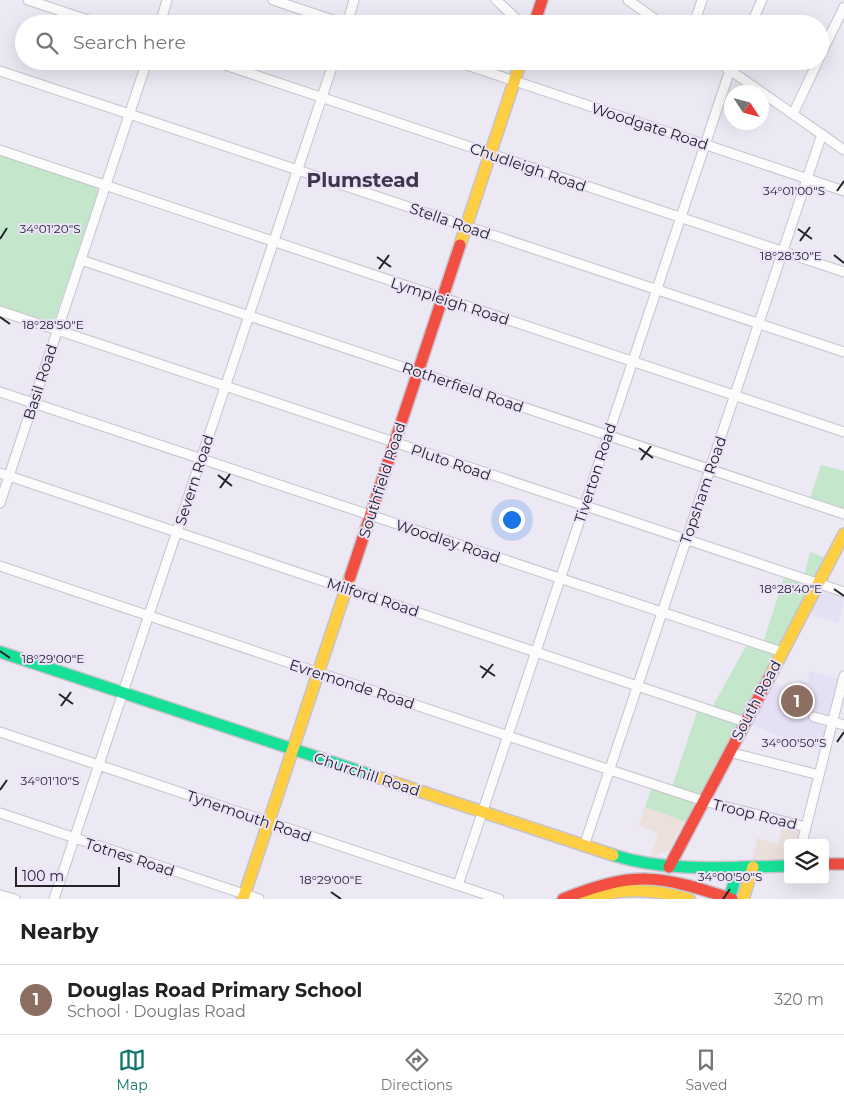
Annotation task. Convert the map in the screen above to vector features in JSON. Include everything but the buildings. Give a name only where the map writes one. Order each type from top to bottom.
[{"type":"street","points":[[28,0],[73,15]]},
{"type":"street","points":[[163,15],[168,0]]},
{"type":"street","points":[[273,0],[319,15]]},
{"type":"street","points":[[349,15],[354,0]]},
{"type":"street","points":[[496,0],[512,15]]},
{"type":"street","points":[[537,15],[542,0]]},
{"type":"street","points":[[628,0],[649,15]]},
{"type":"street","points":[[697,15],[702,0]]},
{"type":"street","points":[[754,15],[762,0]]},
{"type":"street","points":[[829,38],[844,7]]},
{"type":"street","name":"Basil Road","points":[[0,503],[5,474],[33,403],[144,70]]},
{"type":"street","name":"Chudleigh Road","points":[[240,70],[844,272]]},
{"type":"street","name":"Severn Road","points":[[54,899],[331,70]]},
{"type":"street","name":"Woodgate Road","points":[[482,70],[844,191]]},
{"type":"street","name":"Southfield Road","points":[[244,897],[519,70]]},
{"type":"street","name":"Tiverton Road","points":[[458,885],[729,70]]},
{"type":"street","points":[[737,70],[792,114],[844,150]]},
{"type":"street","points":[[792,114],[814,70]]},
{"type":"street","name":"Stella Road","points":[[0,71],[844,352]]},
{"type":"street","name":"Topsham Road","points":[[584,846],[822,134]]},
{"type":"street","name":"Lympleigh Road","points":[[0,150],[844,432]]},
{"type":"street","name":"Rotherfield Road","points":[[81,260],[844,514]]},
{"type":"street","name":"Pluto Road","points":[[0,311],[583,507],[844,592]]},
{"type":"street","name":"Woodley Road","points":[[0,392],[782,652]]},
{"type":"street","name":"Milford Road","points":[[5,474],[744,722]]},
{"type":"street","name":"South Road","points":[[668,867],[844,534]]},
{"type":"street","name":"Evremonde Road","points":[[0,566],[704,800]]},
{"type":"street","name":"Churchill Road","points":[[0,652],[629,860],[668,867],[784,866]]},
{"type":"street","points":[[803,839],[844,676]]},
{"type":"street","points":[[814,717],[844,724]]},
{"type":"street","name":"Tynemouth Road","points":[[0,732],[499,899]]},
{"type":"street","points":[[729,752],[819,775]]},
{"type":"street","name":"Troop Road","points":[[704,800],[806,827]]},
{"type":"street","name":"Totnes Road","points":[[0,813],[244,897],[259,899]]},
{"type":"street","points":[[829,864],[844,864]]},
{"type":"street","points":[[563,899],[606,882],[646,877],[677,880],[730,899],[739,867]]},
{"type":"street","points":[[743,899],[752,867]]},
{"type":"street","points":[[587,899],[617,891],[639,889],[662,891],[689,899]]},
{"type":"street","points":[[0,895],[15,899]]},
{"type":"shaded area","points":[[823,591],[844,597],[838,623],[807,614],[817,594]]},
{"type":"shaded area","points":[[810,671],[838,679],[830,712],[826,715],[815,712],[813,722],[822,724],[825,730],[821,748],[792,741],[749,724],[771,682],[785,688],[797,689],[800,680],[807,682]]},
{"type":"shaded area","points":[[645,807],[684,820],[669,850],[655,856],[651,855],[658,833],[639,826]]},
{"type":"shaded area","points":[[783,824],[800,828],[797,839],[784,839],[784,860],[752,860],[757,838],[778,844]]},
{"type":"green space","points":[[0,154],[94,185],[99,191],[53,324],[0,308]]},
{"type":"green space","points":[[821,465],[844,471],[844,511],[810,499]]},
{"type":"green space","points":[[810,552],[826,558],[817,576],[804,576]]},
{"type":"green space","points":[[784,577],[806,584],[808,590],[780,645],[777,647],[763,643]]},
{"type":"green space","points":[[747,644],[774,654],[742,717],[712,708]]},
{"type":"green space","points":[[698,709],[738,724],[700,797],[672,787]]},
{"type":"green space","points":[[652,787],[697,802],[687,822],[645,807]]},
{"type":"traffic: fast","points":[[0,652],[377,777]]},
{"type":"traffic: fast","points":[[613,855],[634,861],[678,867],[784,866]]},
{"type":"traffic: fast","points":[[729,899],[739,867]]},
{"type":"traffic: slow","points":[[460,245],[518,70]]},
{"type":"traffic: slow","points":[[769,678],[844,534]]},
{"type":"traffic: slow","points":[[243,899],[350,577]]},
{"type":"traffic: slow","points":[[377,777],[613,855]]},
{"type":"traffic: slow","points":[[743,899],[753,867]]},
{"type":"traffic: slow","points":[[587,899],[625,891],[651,891],[689,899]]},
{"type":"traffic: jam","points":[[537,15],[542,0]]},
{"type":"traffic: jam","points":[[350,577],[460,245]]},
{"type":"traffic: jam","points":[[669,867],[769,678]]},
{"type":"traffic: jam","points":[[829,864],[844,864]]},
{"type":"traffic: jam","points":[[563,899],[610,883],[648,879],[685,885],[732,899]]},
{"type":"place","name":"Douglas Road Primary School","points":[[797,701]]},
{"type":"district","name":"Plumstead","points":[[363,180]]}]
